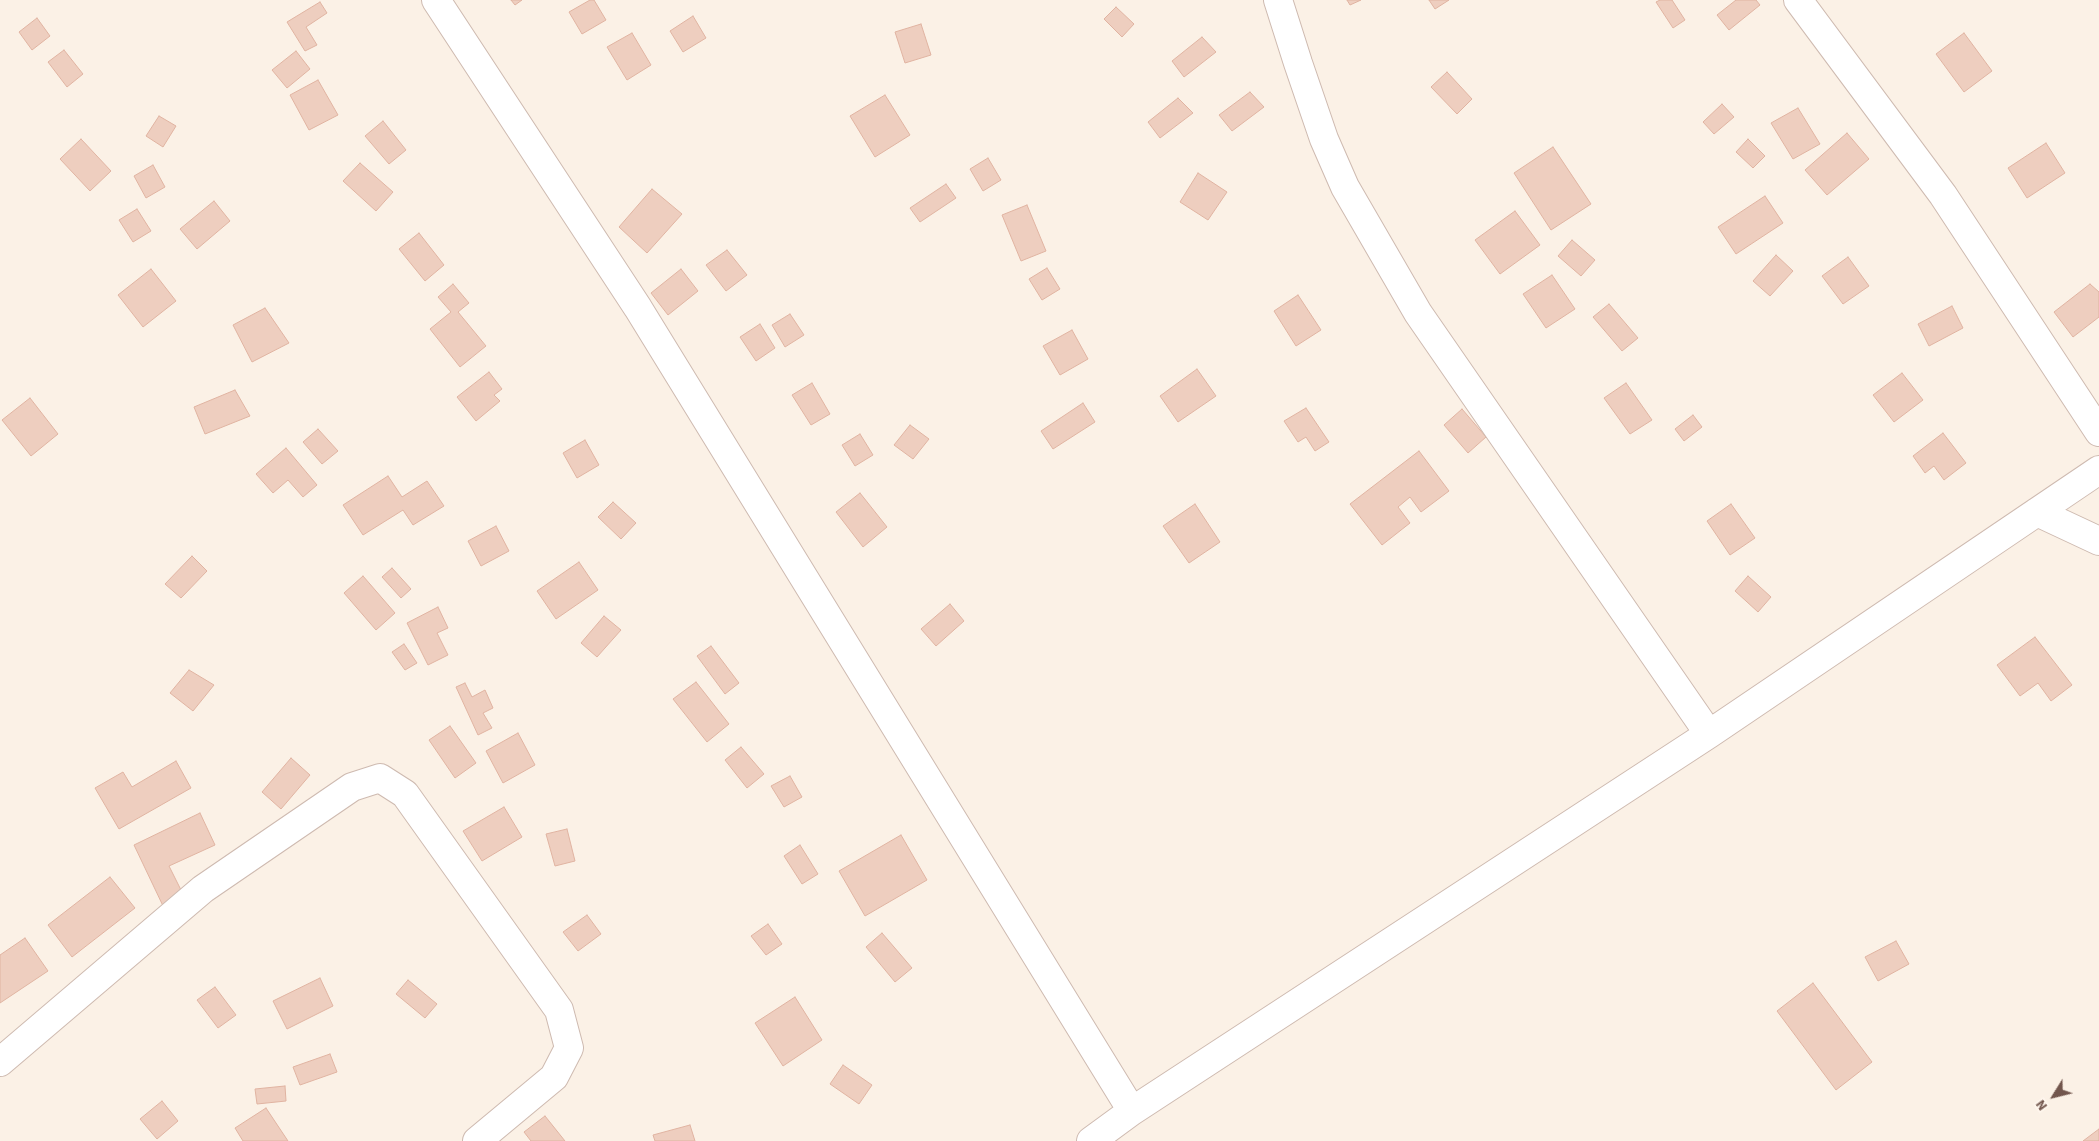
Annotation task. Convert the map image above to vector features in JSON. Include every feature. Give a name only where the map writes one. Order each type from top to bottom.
[{"type":"street","points":[[436,0],[638,308],[1132,1111]]},
{"type":"street","points":[[1278,0],[1321,131],[1342,179],[1418,313],[1709,734]]},
{"type":"street","points":[[1798,0],[1943,195],[2099,432]]},
{"type":"street","points":[[1090,1141],[1132,1111],[1709,734],[2099,470]]},
{"type":"street","points":[[2037,512],[2099,541]]},
{"type":"street","points":[[0,1062],[203,889],[352,786],[380,778],[405,794],[560,1010],[569,1048],[554,1077],[477,1141]]},
{"type":"building","points":[[511,0],[522,0],[515,5]]},
{"type":"building","points":[[590,0],[594,0],[606,20],[582,34],[569,12]]},
{"type":"building","points":[[1347,0],[1361,0],[1350,5]]},
{"type":"building","points":[[1429,0],[1449,0],[1435,9]]},
{"type":"building","points":[[1672,0],[1685,20],[1673,28],[1656,2]]},
{"type":"building","points":[[1736,0],[1756,0],[1760,5],[1729,30],[1717,15]]},
{"type":"building","points":[[320,2],[327,13],[306,27],[317,45],[305,51],[287,22]]},
{"type":"building","points":[[1116,7],[1134,24],[1122,37],[1104,19]]},
{"type":"building","points":[[693,16],[706,38],[683,52],[670,31]]},
{"type":"building","points":[[37,18],[50,36],[32,50],[19,32]]},
{"type":"building","points":[[921,24],[931,55],[905,63],[895,32]]},
{"type":"building","points":[[632,33],[651,65],[627,80],[607,47]]},
{"type":"building","points":[[1964,33],[1992,71],[1964,92],[1936,54]]},
{"type":"building","points":[[1202,37],[1216,52],[1184,77],[1172,61]]},
{"type":"building","points":[[64,50],[83,74],[67,87],[48,62]]},
{"type":"building","points":[[296,51],[310,69],[287,88],[272,70]]},
{"type":"building","points":[[1447,72],[1472,99],[1457,114],[1431,87]]},
{"type":"building","points":[[318,80],[338,115],[309,130],[290,95]]},
{"type":"building","points":[[1250,92],[1264,107],[1232,131],[1219,115]]},
{"type":"building","points":[[885,95],[910,135],[875,157],[850,116]]},
{"type":"building","points":[[1178,98],[1193,113],[1160,138],[1148,122]]},
{"type":"building","points":[[1722,104],[1734,117],[1714,134],[1703,122]]},
{"type":"building","points":[[1798,108],[1820,144],[1793,159],[1771,123]]},
{"type":"building","points":[[159,116],[176,126],[163,147],[146,136]]},
{"type":"building","points":[[383,121],[406,150],[389,164],[365,136]]},
{"type":"building","points":[[1847,133],[1869,159],[1827,195],[1805,170]]},
{"type":"building","points":[[81,139],[111,171],[90,191],[60,159]]},
{"type":"building","points":[[1748,139],[1765,156],[1753,168],[1736,152]]},
{"type":"building","points":[[2046,143],[2065,173],[2027,198],[2008,168]]},
{"type":"building","points":[[1553,147],[1591,204],[1551,230],[1514,173]]},
{"type":"building","points":[[988,158],[1001,180],[983,191],[970,169]]},
{"type":"building","points":[[360,163],[393,192],[376,211],[343,181]]},
{"type":"building","points":[[153,165],[165,187],[146,198],[134,176]]},
{"type":"building","points":[[1198,173],[1227,192],[1208,220],[1180,202]]},
{"type":"building","points":[[946,184],[956,198],[920,222],[910,208]]},
{"type":"building","points":[[652,189],[682,214],[647,253],[619,227]]},
{"type":"building","points":[[1765,196],[1783,223],[1736,254],[1718,227]]},
{"type":"building","points":[[214,201],[230,221],[197,249],[180,229]]},
{"type":"building","points":[[1027,205],[1046,251],[1021,261],[1002,215]]},
{"type":"building","points":[[137,209],[151,231],[133,242],[119,220]]},
{"type":"building","points":[[1515,211],[1540,245],[1500,274],[1475,240]]},
{"type":"building","points":[[419,233],[444,265],[425,281],[399,249]]},
{"type":"building","points":[[1572,240],[1595,260],[1581,276],[1558,256]]},
{"type":"building","points":[[727,250],[747,275],[726,291],[706,265]]},
{"type":"building","points":[[1776,255],[1793,271],[1770,296],[1753,281]]},
{"type":"building","points":[[1848,257],[1869,286],[1843,304],[1822,276]]},
{"type":"building","points":[[1047,268],[1060,289],[1042,300],[1029,279]]},
{"type":"building","points":[[151,269],[176,301],[143,327],[118,295]]},
{"type":"building","points":[[681,269],[698,291],[668,315],[651,293]]},
{"type":"building","points":[[1552,275],[1575,309],[1546,328],[1523,294]]},
{"type":"building","points":[[453,284],[469,303],[458,312],[486,346],[460,367],[430,329],[451,312],[438,297]]},
{"type":"building","points":[[2090,284],[2099,292],[2099,317],[2073,337],[2054,312]]},
{"type":"building","points":[[1298,295],[1321,330],[1296,346],[1274,311]]},
{"type":"building","points":[[1609,304],[1638,338],[1622,351],[1593,317]]},
{"type":"building","points":[[1952,306],[1963,328],[1929,346],[1918,324]]},
{"type":"building","points":[[265,308],[289,343],[252,362],[233,325]]},
{"type":"building","points":[[790,314],[804,335],[785,347],[772,325]]},
{"type":"building","points":[[760,324],[775,348],[756,361],[740,337]]},
{"type":"building","points":[[1072,330],[1088,359],[1060,375],[1043,346]]},
{"type":"building","points":[[1197,369],[1216,396],[1178,422],[1160,396]]},
{"type":"building","points":[[489,372],[502,389],[494,395],[500,401],[476,421],[457,397]]},
{"type":"building","points":[[1902,373],[1923,400],[1894,422],[1873,395]]},
{"type":"building","points":[[812,383],[830,414],[811,425],[792,395]]},
{"type":"building","points":[[1626,383],[1652,420],[1630,434],[1604,398]]},
{"type":"building","points":[[235,390],[250,416],[205,434],[194,407]]},
{"type":"building","points":[[30,398],[58,434],[31,456],[2,420]]},
{"type":"building","points":[[1083,403],[1095,422],[1053,449],[1041,431]]},
{"type":"building","points":[[1306,408],[1329,442],[1315,451],[1306,437],[1298,442],[1284,421]]},
{"type":"building","points":[[1462,409],[1486,437],[1468,453],[1444,425]]},
{"type":"building","points":[[1693,415],[1702,427],[1684,441],[1675,429]]},
{"type":"building","points":[[910,425],[929,439],[913,459],[894,445]]},
{"type":"building","points":[[318,429],[338,451],[322,464],[303,442]]},
{"type":"building","points":[[1943,433],[1966,463],[1944,480],[1934,466],[1925,473],[1913,456]]},
{"type":"building","points":[[860,434],[873,455],[855,466],[842,445]]},
{"type":"building","points":[[585,440],[599,465],[577,478],[563,453]]},
{"type":"building","points":[[286,448],[317,485],[303,497],[288,480],[273,493],[256,474]]},
{"type":"building","points":[[1419,451],[1449,491],[1421,512],[1410,497],[1398,507],[1410,523],[1382,545],[1350,504]]},
{"type":"building","points":[[388,476],[402,497],[427,481],[444,506],[413,525],[403,510],[363,535],[343,505]]},
{"type":"building","points":[[860,493],[887,527],[863,547],[836,512]]},
{"type":"building","points":[[613,502],[636,523],[621,539],[598,517]]},
{"type":"building","points":[[1195,504],[1220,542],[1189,563],[1163,526]]},
{"type":"building","points":[[1731,504],[1755,538],[1730,555],[1707,521]]},
{"type":"building","points":[[496,526],[509,551],[481,566],[468,541]]},
{"type":"building","points":[[192,556],[207,571],[181,598],[165,584]]},
{"type":"building","points":[[579,562],[598,590],[556,619],[537,591]]},
{"type":"building","points":[[392,568],[411,589],[401,598],[382,577]]},
{"type":"building","points":[[363,576],[395,613],[376,630],[344,593]]},
{"type":"building","points":[[1748,576],[1771,597],[1758,612],[1735,591]]},
{"type":"building","points":[[950,604],[964,621],[936,646],[921,629]]},
{"type":"building","points":[[438,607],[448,628],[437,633],[448,655],[428,665],[407,623]]},
{"type":"building","points":[[604,616],[621,630],[597,657],[581,643]]},
{"type":"building","points":[[2035,637],[2072,685],[2051,701],[2038,683],[2020,696],[1997,665]]},
{"type":"building","points":[[404,644],[417,663],[405,670],[392,652]]},
{"type":"building","points":[[711,646],[739,683],[725,694],[697,656]]},
{"type":"building","points":[[189,670],[214,685],[193,711],[170,693]]},
{"type":"building","points":[[696,682],[729,724],[707,742],[673,699]]},
{"type":"building","points":[[465,683],[472,697],[485,690],[493,708],[483,713],[492,728],[478,735],[456,687]]},
{"type":"building","points":[[450,726],[476,763],[455,778],[429,740]]},
{"type":"building","points":[[518,733],[535,765],[503,783],[486,751]]},
{"type":"building","points":[[741,747],[764,774],[747,788],[725,760]]},
{"type":"building","points":[[291,758],[310,775],[281,809],[262,792]]},
{"type":"building","points":[[176,761],[191,788],[119,829],[95,788],[123,772],[132,787]]},
{"type":"building","points":[[790,776],[802,797],[784,807],[771,786]]},
{"type":"building","points":[[504,807],[522,837],[482,861],[463,831]]},
{"type":"building","points":[[200,813],[215,845],[169,866],[185,898],[164,908],[134,845]]},
{"type":"building","points":[[567,829],[575,861],[555,866],[546,834]]},
{"type":"building","points":[[901,835],[927,880],[865,916],[839,871]]},
{"type":"building","points":[[800,845],[818,874],[802,884],[784,856]]},
{"type":"building","points":[[110,877],[135,908],[72,957],[48,925]]},
{"type":"building","points":[[587,915],[601,934],[578,951],[563,932]]},
{"type":"building","points":[[768,924],[782,944],[766,955],[751,936]]},
{"type":"building","points":[[882,933],[912,968],[895,982],[866,947]]},
{"type":"building","points":[[25,938],[48,971],[0,1003],[0,955]]},
{"type":"building","points":[[1896,941],[1909,964],[1878,981],[1865,957]]},
{"type":"building","points":[[320,978],[333,1006],[287,1029],[273,1001]]},
{"type":"building","points":[[408,980],[437,1004],[425,1018],[396,994]]},
{"type":"building","points":[[1813,983],[1872,1062],[1836,1090],[1777,1011]]},
{"type":"building","points":[[215,987],[236,1015],[218,1028],[197,1000]]},
{"type":"building","points":[[795,997],[822,1040],[783,1066],[755,1023]]},
{"type":"building","points":[[330,1054],[337,1072],[300,1085],[293,1067]]},
{"type":"building","points":[[843,1065],[872,1085],[859,1104],[830,1084]]},
{"type":"building","points":[[285,1086],[286,1101],[257,1104],[255,1089]]},
{"type":"building","points":[[162,1101],[178,1121],[157,1139],[140,1119]]},
{"type":"building","points":[[266,1108],[288,1141],[243,1141],[235,1128]]},
{"type":"building","points":[[545,1116],[565,1141],[531,1141],[524,1132]]},
{"type":"building","points":[[690,1125],[695,1141],[655,1141],[653,1135]]},
{"type":"building","points":[[2099,1129],[2099,1141],[2083,1141]]}]
